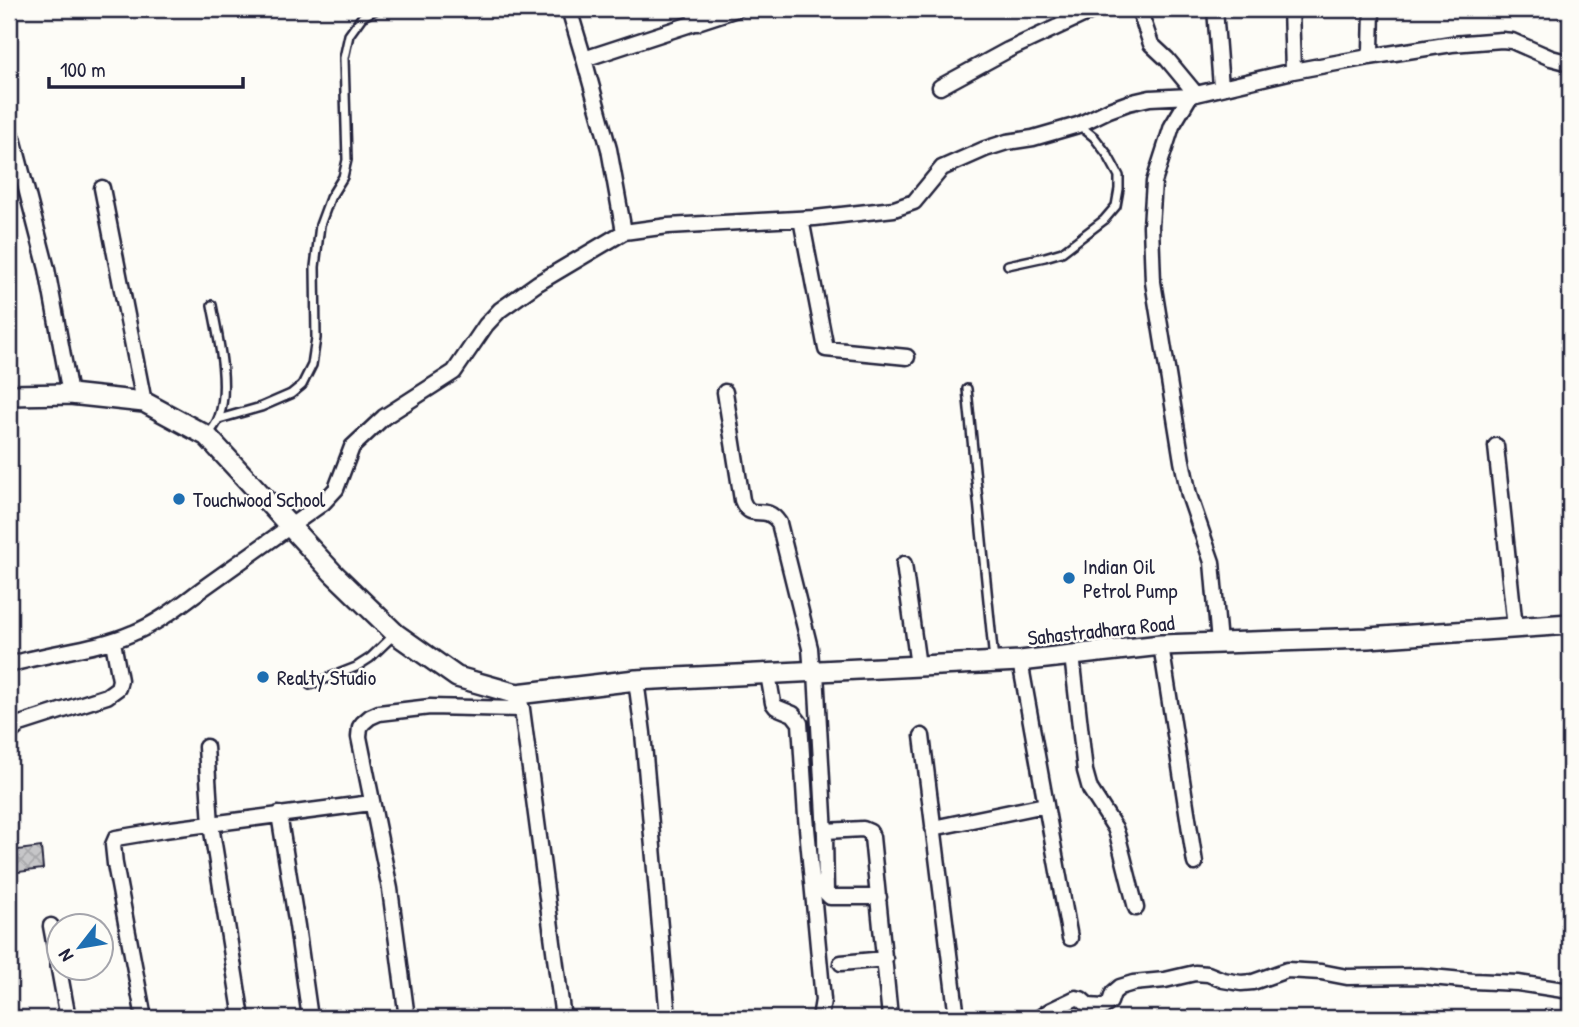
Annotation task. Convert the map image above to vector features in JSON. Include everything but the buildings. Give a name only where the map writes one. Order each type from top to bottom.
[{"type":"main road","name":"Sahastradhara Road","points":[[9,395],[70,394],[144,402],[207,436],[333,573],[396,634],[457,677],[519,702],[636,680],[994,662],[1161,645],[1368,638],[1570,624]]},
{"type":"street","points":[[569,9],[609,149],[624,232]]},
{"type":"street","points":[[584,59],[695,16],[737,9]]},
{"type":"street","points":[[940,87],[1008,50],[1096,9]]},
{"type":"street","points":[[1139,9],[1151,44],[1167,59],[1193,95]]},
{"type":"street","points":[[1215,9],[1221,87]]},
{"type":"street","points":[[1290,9],[1293,71]]},
{"type":"street","points":[[1369,57],[1371,9]]},
{"type":"street","points":[[9,665],[52,653],[113,642],[162,618],[323,503],[336,489],[352,447],[384,416],[454,372],[486,325],[500,310],[538,283],[624,232],[668,226],[801,219],[894,209],[914,202],[942,168],[966,156],[1007,142],[1033,138],[1078,125],[1128,103],[1150,98],[1193,95],[1293,71],[1369,57],[1452,44],[1502,40],[1512,41],[1570,63]]},
{"type":"street","points":[[1193,95],[1172,126],[1154,182],[1151,226],[1153,282],[1187,484],[1212,562],[1219,643]]},
{"type":"street","points":[[13,138],[47,269],[70,394]]},
{"type":"street","points":[[102,188],[144,402]]},
{"type":"street","points":[[801,219],[826,349],[907,357]]},
{"type":"street","points":[[725,392],[742,500],[747,510],[768,512],[779,523],[816,672],[826,891],[829,896],[879,897]]},
{"type":"street","points":[[1496,446],[1515,628]]},
{"type":"street","points":[[904,564],[918,666]]},
{"type":"street","points":[[9,738],[10,733],[20,724],[107,696],[118,688],[120,680],[113,642]]},
{"type":"street","points":[[1161,645],[1195,863]]},
{"type":"street","points":[[1072,655],[1085,771],[1090,789],[1118,836],[1136,908]]},
{"type":"street","points":[[1020,660],[1070,938]]},
{"type":"street","points":[[768,674],[773,703],[776,707],[793,713],[800,723],[823,1000],[820,1018]]},
{"type":"street","points":[[636,680],[668,1018]]},
{"type":"street","points":[[407,1018],[390,889],[371,803],[359,737],[360,727],[370,717],[379,713],[519,702],[563,1018]]},
{"type":"street","points":[[922,736],[957,1018]]},
{"type":"street","points":[[205,747],[211,825],[242,1018]]},
{"type":"street","points":[[144,1018],[115,864],[113,843],[118,837],[371,803]]},
{"type":"street","points":[[933,828],[1045,805]]},
{"type":"street","points":[[279,814],[310,1018]]},
{"type":"street","points":[[825,831],[863,829],[870,832],[874,842],[890,1017]]},
{"type":"street","points":[[841,963],[885,959]]},
{"type":"street","points":[[1039,1018],[1076,998],[1089,1006],[1103,1007],[1120,987],[1195,973],[1241,983],[1254,982],[1287,970],[1347,977],[1421,976],[1518,983],[1570,991]]},
{"type":"street","points":[[61,982],[68,1018]]},
{"type":"lane","points":[[219,419],[261,407],[291,394],[302,385],[312,365],[316,338],[315,267],[320,225],[330,198],[343,177],[346,160],[344,58],[349,35],[362,17],[377,9]]},
{"type":"lane","points":[[1009,264],[1062,252],[1104,220],[1116,206],[1119,176],[1094,137],[1078,125]]},
{"type":"lane","points":[[207,436],[219,419],[223,400],[221,353],[212,304]]},
{"type":"lane","points":[[967,388],[994,662]]},
{"type":"lane","points":[[310,685],[356,667],[396,634]]},
{"type":"place","name":"Touchwood School","points":[[179,499]]},
{"type":"place","name":"Indian Oil Petrol Pump","points":[[1069,578]]},
{"type":"place","name":"Realty Studio","points":[[263,677]]}]
